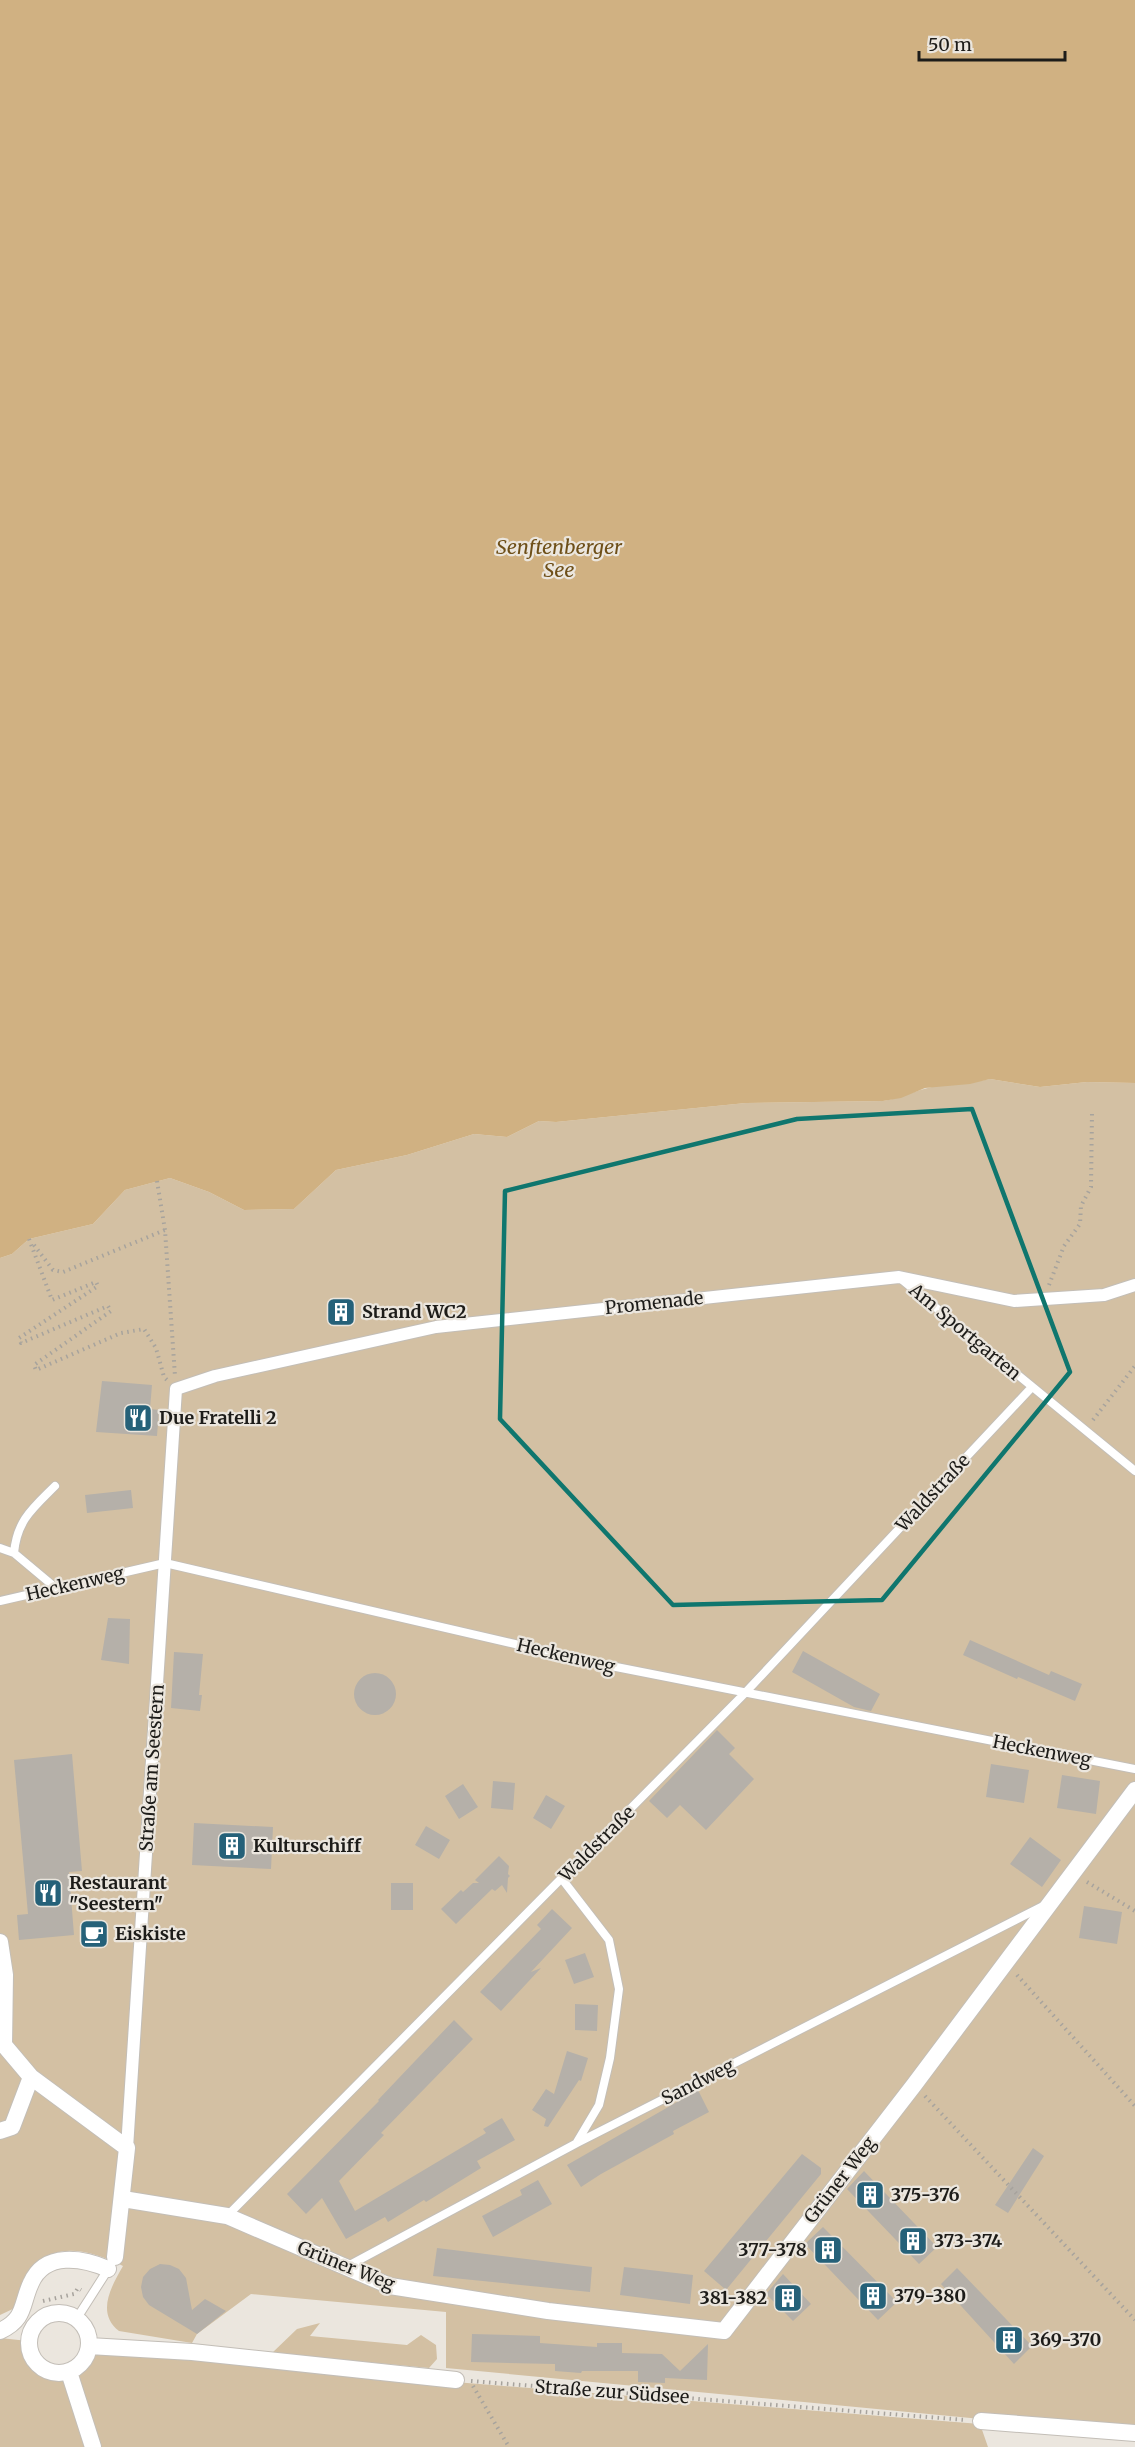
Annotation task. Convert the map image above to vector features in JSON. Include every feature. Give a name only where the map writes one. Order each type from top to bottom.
[{"type":"street","name":"Promenade","points":[[176,1389],[215,1376],[436,1327],[898,1277],[1014,1301],[1104,1295],[1135,1285]]},
{"type":"street","name":"Straße am Seestern","points":[[127,2148],[176,1389]]},
{"type":"street","name":"Grüner Weg","points":[[227,2216],[390,2286],[548,2311],[723,2331],[914,2085],[1135,1790]]},
{"type":"street","points":[[0,1942],[4,1975],[2,2044],[31,2078],[127,2148],[123,2199],[112,2263],[69,2259],[44,2266],[32,2280],[24,2309],[17,2319],[0,2331]]},
{"type":"street","points":[[0,2131],[12,2127],[31,2078]]},
{"type":"street","points":[[123,2199],[227,2216]]},
{"type":"street","points":[[60,2312],[77,2318],[84,2326],[88,2336],[89,2346],[83,2361],[69,2372],[61,2374],[44,2370],[32,2357],[28,2340],[35,2324],[51,2314],[60,2312]]},
{"type":"street","points":[[0,2337],[28,2340]]},
{"type":"street","points":[[89,2346],[192,2352],[463,2381]]},
{"type":"street","points":[[69,2372],[93,2447]]},
{"type":"street","points":[[981,2421],[1135,2433]]},
{"type":"lane","name":"Am Sportgarten","points":[[898,1277],[1135,1471]]},
{"type":"lane","name":"Waldstraße","points":[[227,2216],[745,1693],[1032,1387]]},
{"type":"lane","points":[[14,1553],[16,1538],[25,1516],[55,1486]]},
{"type":"lane","points":[[0,1548],[14,1553],[57,1588]]},
{"type":"lane","name":"Heckenweg","points":[[0,1601],[165,1563],[594,1663],[1135,1769]]},
{"type":"lane","points":[[562,1879],[609,1940],[619,1989],[610,2058],[599,2105],[577,2143]]},
{"type":"lane","name":"Sandweg","points":[[346,2268],[577,2143],[1053,1902]]},
{"type":"lane","points":[[77,2318],[112,2263]]},
{"type":"path","points":[[1047,1298],[1055,1266],[1064,1246],[1080,1224],[1081,1206],[1091,1187],[1092,1113]]},
{"type":"path","points":[[157,1181],[165,1230],[176,1389]]},
{"type":"path","points":[[164,1377],[156,1348],[144,1329],[121,1333],[36,1370],[34,1365],[111,1311],[108,1306],[21,1343],[19,1338],[98,1286],[96,1282],[52,1300],[29,1239],[53,1270],[63,1272],[165,1230]]},
{"type":"path","points":[[1085,1430],[1135,1366]]},
{"type":"path","points":[[1072,1873],[1135,1911]]},
{"type":"path","points":[[1006,1963],[1135,2106]]},
{"type":"path","points":[[914,2085],[1135,2320]]},
{"type":"path","points":[[17,2319],[41,2302],[74,2294],[78,2288],[92,2296]]},
{"type":"path","points":[[463,2381],[509,2447]]},
{"type":"path","name":"Straße zur Südsee","points":[[463,2381],[981,2421]]},
{"type":"highlighted area","points":[[972,1109],[1070,1372],[882,1600],[673,1605],[500,1419],[505,1191],[797,1119]]},
{"type":"shaded area","points":[[990,1079],[1040,1087],[1087,1082],[1135,1083],[1135,2431],[981,2419],[446,2368],[446,2312],[251,2294],[197,2334],[192,2343],[119,2331],[112,2324],[107,2308],[110,2291],[123,2266],[102,2257],[81,2252],[59,2252],[39,2262],[25,2277],[17,2307],[0,2315],[0,1258],[12,1254],[29,1239],[93,1224],[125,1190],[170,1178],[209,1192],[244,1210],[294,1209],[336,1170],[407,1155],[474,1134],[507,1137],[539,1121],[556,1122],[746,1103],[883,1101],[932,1087]]},
{"type":"shaded area","points":[[320,2323],[310,2336],[407,2345],[421,2335],[436,2345],[437,2359],[429,2368],[272,2353],[297,2329]]},
{"type":"shaded area","points":[[0,2338],[28,2341],[31,2354],[38,2364],[46,2371],[56,2374],[67,2373],[76,2368],[84,2359],[90,2346],[467,2383],[980,2424],[988,2447],[0,2447]]},
{"type":"water","name":"Senftenberger See","points":[[0,0],[1135,0],[1135,1083],[1087,1082],[1040,1087],[990,1079],[970,1084],[925,1088],[901,1098],[883,1101],[746,1103],[556,1122],[539,1121],[507,1137],[474,1134],[407,1155],[336,1170],[294,1209],[244,1210],[209,1192],[170,1178],[125,1190],[93,1224],[29,1239],[12,1254],[0,1258]]},
{"type":"building","name":"Strand WC2","points":[[351,1302],[353,1317],[332,1321],[329,1306]]},
{"type":"building","points":[[102,1381],[152,1385],[150,1409],[159,1410],[157,1436],[96,1432]]},
{"type":"building","points":[[131,1490],[133,1508],[87,1513],[85,1495]]},
{"type":"building","points":[[108,1618],[130,1619],[129,1664],[101,1660]]},
{"type":"building","points":[[970,1640],[1049,1675],[1051,1671],[1082,1684],[1075,1701],[963,1655]]},
{"type":"building","points":[[803,1651],[880,1694],[871,1711],[854,1707],[792,1672]]},
{"type":"building","points":[[174,1652],[203,1654],[199,1695],[202,1695],[200,1711],[171,1708]]},
{"type":"building","points":[[375,1673],[383,1674],[390,1679],[395,1686],[395,1702],[390,1709],[383,1714],[375,1715],[367,1714],[360,1709],[355,1702],[354,1694],[355,1686],[360,1679],[367,1674]]},
{"type":"building","points":[[717,1730],[735,1748],[729,1754],[754,1779],[706,1830],[680,1805],[667,1818],[649,1801]]},
{"type":"building","points":[[72,1754],[82,1871],[69,1872],[74,1935],[19,1940],[17,1915],[28,1914],[14,1760]]},
{"type":"building","points":[[991,1764],[1029,1770],[1024,1803],[986,1797]]},
{"type":"building","points":[[1062,1775],[1100,1781],[1096,1814],[1057,1808]]},
{"type":"building","points":[[493,1781],[515,1783],[513,1810],[491,1808]]},
{"type":"building","points":[[463,1784],[478,1807],[459,1819],[445,1796]]},
{"type":"building","points":[[546,1795],[565,1806],[551,1829],[533,1818]]},
{"type":"building","name":"Kulturschiff","points":[[194,1823],[273,1827],[271,1869],[192,1865]]},
{"type":"building","points":[[426,1826],[450,1840],[439,1859],[415,1845]]},
{"type":"building","points":[[1030,1837],[1061,1860],[1042,1887],[1010,1864]]},
{"type":"building","points":[[499,1856],[509,1866],[507,1893],[502,1885],[495,1891],[492,1889],[456,1924],[441,1909],[461,1890],[463,1892],[473,1883],[479,1883],[475,1880]]},
{"type":"building","points":[[391,1883],[413,1883],[413,1910],[391,1910]]},
{"type":"building","points":[[1084,1906],[1122,1912],[1117,1944],[1079,1938]]},
{"type":"building","points":[[552,1909],[572,1928],[531,1972],[541,1968],[501,2011],[480,1992],[541,1929],[537,1925]]},
{"type":"building","points":[[585,1953],[594,1977],[574,1984],[565,1960]]},
{"type":"building","points":[[575,2004],[598,2005],[597,2031],[575,2030]]},
{"type":"building","points":[[454,2020],[473,2039],[381,2133],[384,2135],[339,2181],[355,2211],[486,2133],[483,2129],[502,2118],[515,2140],[477,2161],[481,2168],[426,2202],[424,2200],[388,2222],[385,2217],[346,2239],[322,2198],[306,2214],[287,2194],[379,2101]]},
{"type":"building","points":[[567,2051],[588,2058],[581,2081],[579,2080],[548,2127],[544,2126],[546,2119],[532,2110],[546,2089],[554,2094]]},
{"type":"building","points":[[698,2090],[709,2112],[673,2131],[674,2134],[581,2187],[567,2165]]},
{"type":"building","points":[[1033,2148],[1044,2156],[1008,2213],[995,2205]]},
{"type":"building","points":[[802,2154],[821,2168],[821,2174],[726,2290],[704,2271]]},
{"type":"building","points":[[864,2171],[937,2247],[919,2264],[847,2189]]},
{"type":"building","points":[[538,2180],[552,2204],[493,2237],[482,2216],[522,2195],[520,2190]]},
{"type":"building","points":[[823,2227],[897,2302],[878,2320],[805,2244]]},
{"type":"building","points":[[437,2248],[592,2267],[590,2292],[433,2276]]},
{"type":"building","points":[[160,2264],[179,2269],[186,2278],[192,2310],[205,2299],[226,2311],[197,2334],[149,2305],[143,2297],[141,2287],[143,2277],[150,2269]]},
{"type":"building","points":[[624,2267],[693,2275],[690,2304],[620,2295]]},
{"type":"building","points":[[957,2268],[1032,2346],[1014,2364],[941,2284]]},
{"type":"building","name":"381-382","points":[[783,2274],[811,2304],[793,2321],[766,2294]]},
{"type":"building","points":[[472,2334],[540,2336],[540,2343],[597,2347],[597,2343],[622,2343],[622,2353],[662,2354],[680,2371],[708,2344],[707,2380],[665,2378],[665,2383],[638,2382],[638,2371],[582,2371],[581,2373],[555,2371],[555,2364],[471,2362]]},
{"type":"place","name":"Strand WC2","points":[[341,1312]]},
{"type":"place","name":"Due Fratelli 2","points":[[138,1418]]},
{"type":"place","name":"Kulturschiff","points":[[232,1846]]},
{"type":"place","name":"Restaurant \"Seestern\"","points":[[48,1893]]},
{"type":"place","name":"Eiskiste","points":[[94,1934]]},
{"type":"place","name":"375-376","points":[[870,2195]]},
{"type":"place","name":"373-374","points":[[913,2241]]},
{"type":"place","name":"377-378","points":[[828,2250]]},
{"type":"place","name":"379-380","points":[[873,2296]]},
{"type":"place","name":"381-382","points":[[788,2298]]},
{"type":"place","name":"369-370","points":[[1009,2340]]}]
